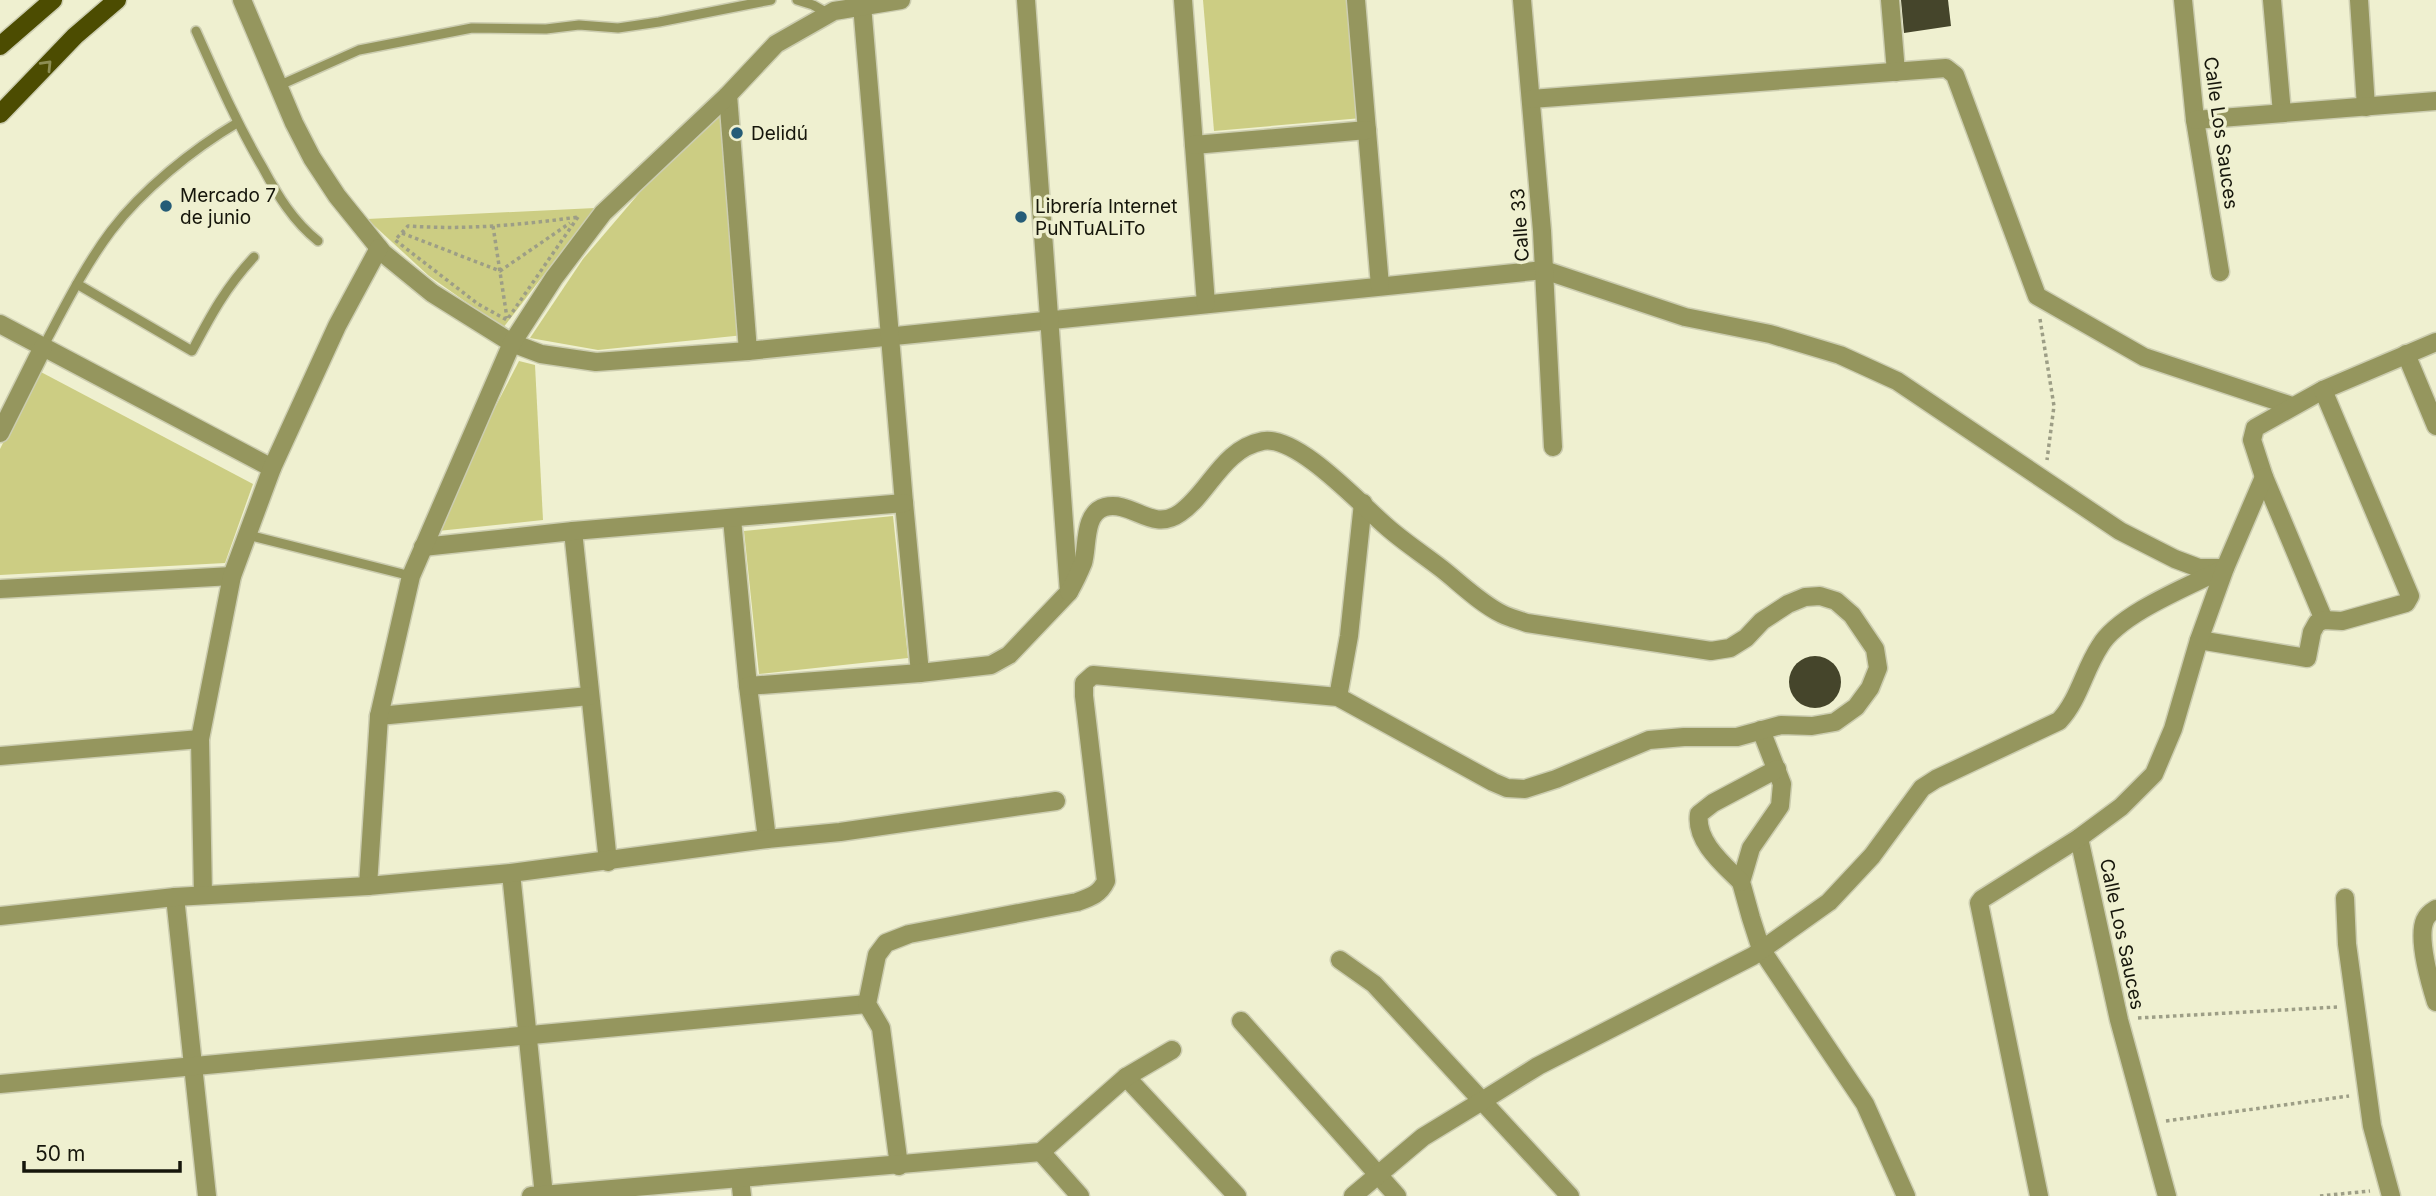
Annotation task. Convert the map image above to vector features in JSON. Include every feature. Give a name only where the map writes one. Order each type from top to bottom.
[{"type":"main road","points":[[0,46],[53,0]]},
{"type":"main road","points":[[0,114],[75,36],[117,0]]},
{"type":"street","points":[[242,0],[294,123],[312,158],[337,196],[379,248],[432,293],[512,343],[541,354],[596,362],[748,351],[1544,270],[1685,317],[1770,334],[1840,355],[1897,381],[2120,531],[2199,568],[2225,568]]},
{"type":"street","points":[[368,886],[379,716],[411,576],[512,343],[554,278],[585,223],[603,213],[728,95],[776,44],[829,14],[862,5],[901,0]]},
{"type":"street","points":[[1026,0],[1069,593]]},
{"type":"street","points":[[1183,0],[1206,304]]},
{"type":"street","points":[[1356,0],[1380,286]]},
{"type":"street","name":"Calle 33","points":[[1522,0],[1544,270],[1553,447]]},
{"type":"street","points":[[1890,0],[1896,72]]},
{"type":"street","name":"Calle Los Sauces","points":[[2183,0],[2195,120],[2220,272]]},
{"type":"street","points":[[2272,0],[2282,113]]},
{"type":"street","points":[[2359,0],[2366,107]]},
{"type":"street","points":[[862,5],[920,673]]},
{"type":"street","points":[[1531,99],[1946,68],[1955,75],[2037,296],[2144,356],[2292,406]]},
{"type":"street","points":[[728,95],[748,351]]},
{"type":"street","points":[[2195,120],[2436,101]]},
{"type":"street","points":[[1194,145],[1367,130]]},
{"type":"street","points":[[203,895],[200,739],[232,576],[272,468],[337,326],[379,248]]},
{"type":"street","points":[[0,324],[272,468]]},
{"type":"street","points":[[2324,620],[2264,477],[2252,440],[2255,428],[2323,390],[2436,342]]},
{"type":"street","points":[[0,433],[43,347]]},
{"type":"street","points":[[2406,354],[2436,426]]},
{"type":"street","points":[[2199,640],[2307,658],[2312,632],[2317,622],[2343,621],[2406,603],[2410,596],[2323,390]]},
{"type":"street","points":[[748,686],[991,665],[1009,655],[1069,593],[1083,563],[1092,517],[1103,507],[1121,506],[1149,519],[1172,519],[1190,506],[1221,468],[1239,451],[1264,441],[1290,446],[1363,503],[1386,527],[1483,601],[1501,614],[1527,623],[1711,651],[1730,648],[1746,638],[1762,621],[1805,597],[1820,596],[1836,601],[1852,615],[1875,649],[1878,668],[1870,688],[1856,707],[1835,722],[1812,726],[1781,725],[1738,737],[1650,740],[1525,789],[1507,788],[1338,697],[1093,675],[1084,683],[1084,696],[1106,881],[1102,890],[1094,897],[1077,902],[909,934],[886,943],[877,956],[867,1004],[881,1028],[899,1166]]},
{"type":"street","name":"Calle Los Sauces","points":[[2167,1196],[2119,1020],[2079,838],[2121,807],[2154,774],[2173,729],[2199,640],[2225,568],[2264,477]]},
{"type":"street","points":[[422,547],[573,531],[904,503]]},
{"type":"street","points":[[1338,697],[1349,636],[1363,503]]},
{"type":"street","points":[[732,519],[748,686],[767,839]]},
{"type":"street","points":[[573,531],[608,862]]},
{"type":"street","points":[[1353,1196],[1423,1137],[1538,1066],[1753,956],[1829,902],[1872,856],[1922,788],[2059,721],[2071,708],[2101,643],[2118,625],[2225,568]]},
{"type":"street","points":[[0,589],[232,576]]},
{"type":"street","points":[[379,716],[589,696]]},
{"type":"street","points":[[1741,882],[1751,849],[1780,806],[1782,784],[1761,730]]},
{"type":"street","points":[[0,756],[200,739]]},
{"type":"street","points":[[1777,769],[1713,803],[1699,814],[1697,825],[1712,853],[1741,882],[1761,949],[1865,1104],[1906,1196]]},
{"type":"street","points":[[0,916],[175,897],[368,886],[511,873],[840,832],[1056,801]]},
{"type":"street","points":[[2039,1196],[1979,903],[2079,838]]},
{"type":"street","points":[[511,873],[528,1036],[540,1196],[741,1187],[899,1166],[1041,1152],[1126,1077],[1172,1050]]},
{"type":"street","points":[[175,897],[208,1196]]},
{"type":"street","points":[[2345,898],[2347,944],[2372,1126],[2390,1192]]},
{"type":"street","points":[[2436,909],[2426,917],[2422,930],[2436,1002]]},
{"type":"street","points":[[1340,960],[1374,984],[1570,1196]]},
{"type":"street","points":[[0,1084],[867,1004]]},
{"type":"street","points":[[1241,1021],[1397,1196]]},
{"type":"street","points":[[1126,1077],[1237,1196]]},
{"type":"street","points":[[1041,1152],[1080,1196]]},
{"type":"lane","points":[[278,86],[359,50],[472,28],[546,29],[579,25],[635,27],[771,0]]},
{"type":"lane","points":[[797,0],[829,14]]},
{"type":"lane","points":[[197,31],[237,123],[282,203],[301,228],[318,241]]},
{"type":"lane","points":[[43,347],[76,284],[111,230],[156,183],[202,144],[237,123]]},
{"type":"lane","points":[[76,284],[192,351],[226,290],[254,257]]},
{"type":"lane","points":[[248,535],[411,576]]},
{"type":"path","points":[[507,320],[478,304],[395,240],[408,226],[445,229],[585,223]]},
{"type":"path","points":[[500,271],[585,223]]},
{"type":"path","points":[[507,320],[585,223]]},
{"type":"path","points":[[493,226],[507,320]]},
{"type":"path","points":[[402,233],[500,271]]},
{"type":"path","points":[[2037,296],[2054,406],[2044,480]]},
{"type":"path","points":[[2119,1020],[2356,1006]]},
{"type":"path","points":[[2147,1124],[2368,1093]]},
{"type":"path","points":[[2320,1196],[2390,1192]]},
{"type":"green space","points":[[1203,0],[1352,0],[1362,118],[1214,131]]},
{"type":"green space","points":[[724,107],[744,335],[598,350],[530,338],[583,259],[653,177]]},
{"type":"green space","points":[[595,208],[503,328],[429,276],[367,219]]},
{"type":"green space","points":[[519,361],[535,365],[543,520],[438,531],[472,452]]},
{"type":"green space","points":[[39,371],[253,484],[225,563],[0,575],[0,449]]},
{"type":"green space","points":[[893,516],[908,658],[759,674],[744,531]]},
{"type":"building","points":[[1901,0],[1948,0],[1951,26],[1904,33]]},
{"type":"building","points":[[1815,656],[1825,658],[1833,664],[1839,672],[1839,692],[1833,700],[1825,706],[1815,708],[1805,706],[1797,700],[1791,692],[1789,682],[1791,672],[1797,664],[1805,658]]},
{"type":"place","name":"Delidú","points":[[737,133]]},
{"type":"place","name":"Mercado 7 de junio","points":[[166,206]]},
{"type":"place","name":"Librería Internet PuNTuALiTo","points":[[1021,217]]}]
